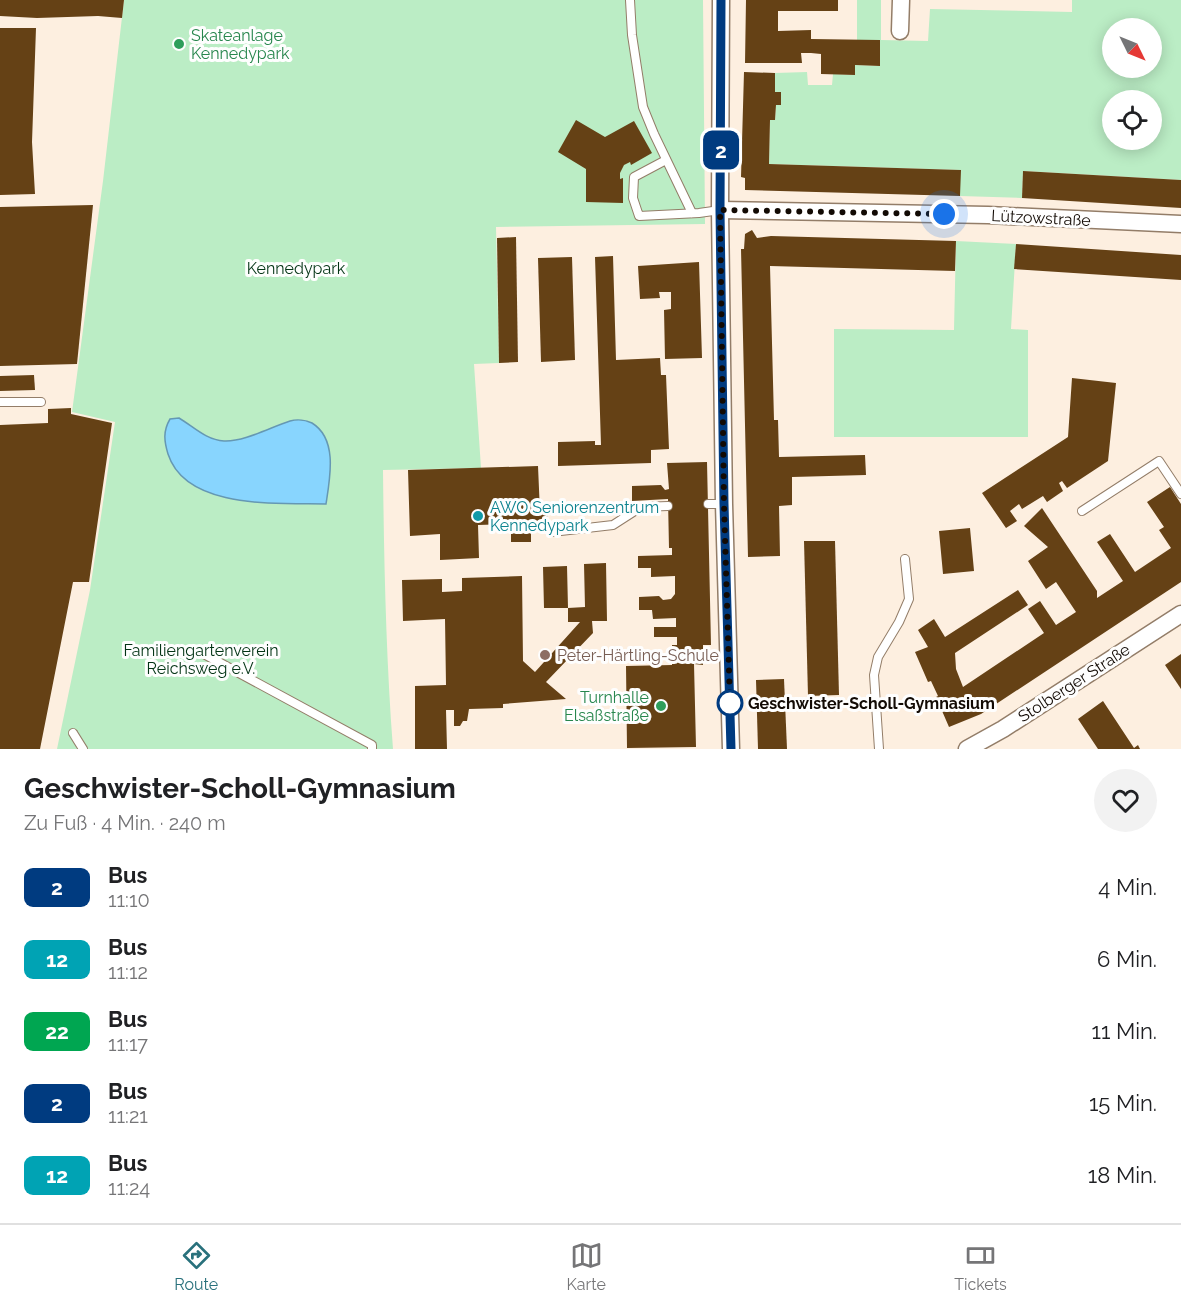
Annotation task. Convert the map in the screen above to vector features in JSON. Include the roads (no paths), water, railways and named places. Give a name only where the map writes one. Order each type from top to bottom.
[{"type":"street","points":[[721,0],[716,504],[731,749]]},
{"type":"street","points":[[900,31],[901,0]]},
{"type":"street","name":"Lützowstraße","points":[[720,210],[988,215],[1181,224]]},
{"type":"street","name":"Stolberger Straße","points":[[967,749],[1003,729],[1181,614]]},
{"type":"lane","points":[[630,0],[632,35],[643,107],[692,213]]},
{"type":"lane","points":[[666,160],[634,177],[633,198],[639,216],[720,210]]},
{"type":"lane","points":[[0,402],[41,402]]},
{"type":"lane","points":[[1082,511],[1160,461],[1181,494]]},
{"type":"lane","points":[[552,532],[613,525],[640,507],[668,506]]},
{"type":"lane","points":[[879,749],[874,675],[878,657],[899,622],[909,599],[905,559]]},
{"type":"lane","points":[[202,653],[372,745],[372,749]]},
{"type":"lane","points":[[73,734],[83,749]]},
{"type":"water","points":[[179,418],[206,436],[224,441],[249,437],[293,420],[312,423],[326,439],[329,449],[330,471],[326,504],[260,503],[236,500],[194,485],[178,472],[168,454],[165,432],[170,419]]},
{"type":"place","name":"Skateanlage Kennedypark","points":[[179,44]]},
{"type":"place","name":"AWO Seniorenzentrum Kennedypark","points":[[478,516]]},
{"type":"place","name":"Peter-Härtling-Schule","points":[[545,655]]},
{"type":"place","name":"Geschwister-Scholl-Gymnasium","points":[[730,703]]},
{"type":"place","name":"Turnhalle Elsaßstraße","points":[[661,706]]},
{"type":"park label","name":"Kennedypark","points":[[296,268]]},
{"type":"park label","name":"Familiengartenverein Reichsweg e.V.","points":[[201,659]]}]
